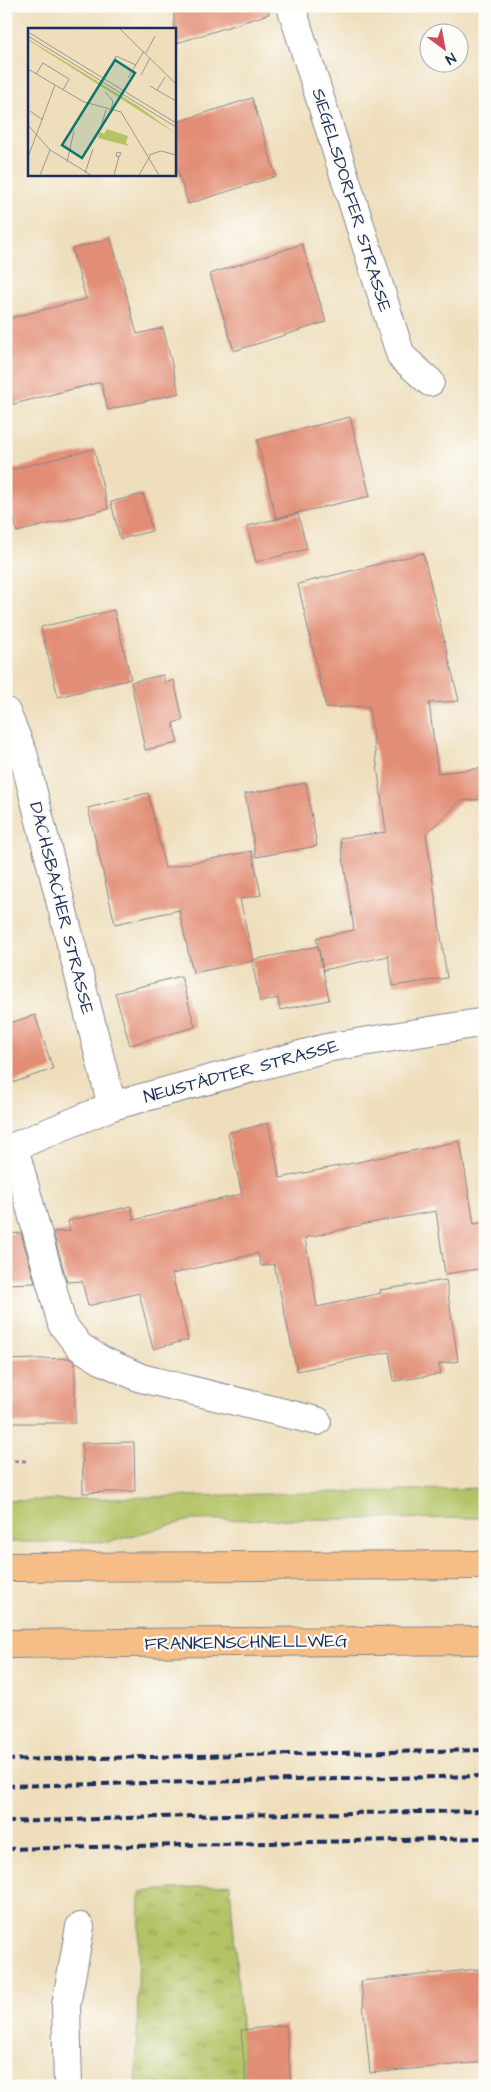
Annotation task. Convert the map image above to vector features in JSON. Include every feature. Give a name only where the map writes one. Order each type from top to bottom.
[{"type":"highway","points":[[6,1567],[485,1565]]},
{"type":"highway","name":"FRANKENSCHNELLWEG","points":[[6,1644],[485,1640]]},
{"type":"street","name":"SIEGELSDORFER STRASSE","points":[[291,6],[401,356],[430,382]]},
{"type":"street","name":"DACHSBACHER STRASSE","points":[[6,712],[23,753],[112,1106]]},
{"type":"street","name":"NEUSTÄDTER STRASSE","points":[[10,1149],[112,1106],[326,1048],[485,1022]]},
{"type":"street","points":[[10,1149],[62,1324],[80,1347],[101,1360],[141,1378],[317,1421]]},
{"type":"street","points":[[68,2086],[66,2005],[80,1927]]},
{"type":"path","points":[[6,644],[12,668],[6,686]]},
{"type":"path","points":[[6,1461],[27,1461]]},
{"type":"green space","points":[[485,1488],[485,1518],[190,1520],[110,1542],[6,1542],[6,1501]]},
{"type":"green space","points":[[6,1667],[9,1667],[10,1733],[6,1733]]},
{"type":"green space","points":[[230,1884],[246,2086],[136,2086],[140,1892]]},
{"type":"building","points":[[174,6],[268,6],[269,14],[175,44]]},
{"type":"building","points":[[252,98],[276,176],[188,204],[175,162],[175,123]]},
{"type":"building","points":[[111,238],[137,334],[163,328],[179,393],[108,410],[101,382],[6,406],[6,319],[86,299],[72,249]]},
{"type":"building","points":[[302,244],[326,322],[234,351],[210,274]]},
{"type":"building","points":[[350,417],[370,496],[276,518],[257,440]]},
{"type":"building","points":[[94,449],[108,509],[17,532],[6,486],[6,471]]},
{"type":"building","points":[[143,494],[152,531],[120,539],[111,502]]},
{"type":"building","points":[[298,514],[307,549],[256,562],[247,526]]},
{"type":"building","points":[[423,553],[459,701],[429,703],[438,773],[485,768],[485,799],[461,801],[426,834],[447,978],[393,986],[388,956],[323,970],[316,938],[354,930],[340,838],[386,832],[369,706],[326,708],[298,584]]},
{"type":"building","points":[[114,610],[131,679],[58,697],[41,627]]},
{"type":"building","points":[[163,675],[165,683],[174,680],[183,720],[173,723],[178,743],[145,750],[131,682]]},
{"type":"building","points":[[306,783],[317,846],[256,857],[245,794]]},
{"type":"building","points":[[148,793],[165,868],[252,851],[261,895],[240,899],[253,960],[318,946],[329,1000],[280,1010],[278,998],[260,1002],[252,961],[193,973],[179,910],[115,924],[88,808]]},
{"type":"building","points":[[181,976],[195,1027],[130,1045],[115,993]]},
{"type":"building","points":[[35,1015],[53,1069],[6,1085],[6,1024]]},
{"type":"building","points":[[268,1123],[280,1178],[460,1141],[474,1224],[485,1222],[485,1268],[445,1274],[436,1211],[365,1224],[305,1238],[317,1307],[381,1293],[380,1290],[446,1280],[458,1361],[439,1364],[441,1374],[394,1381],[389,1352],[297,1371],[274,1264],[261,1266],[258,1253],[172,1274],[188,1340],[153,1349],[139,1293],[88,1306],[82,1281],[67,1282],[53,1232],[70,1231],[68,1221],[131,1206],[134,1220],[242,1194],[228,1133]]},
{"type":"building","points":[[21,1233],[35,1283],[6,1284],[6,1234]]},
{"type":"building","points":[[69,1358],[75,1362],[75,1423],[6,1423],[6,1360]]},
{"type":"building","points":[[134,1442],[135,1491],[83,1493],[82,1443]]},
{"type":"building","points":[[479,1969],[485,2034],[485,2062],[370,2073],[361,1981]]},
{"type":"building","points":[[286,2025],[291,2086],[246,2086],[241,2030]]},
{"type":"railway","points":[[6,1760],[485,1750]]},
{"type":"railway","points":[[6,1786],[485,1776]]},
{"type":"railway","points":[[6,1822],[222,1815],[485,1811]]},
{"type":"railway","points":[[6,1849],[485,1838]]}]
